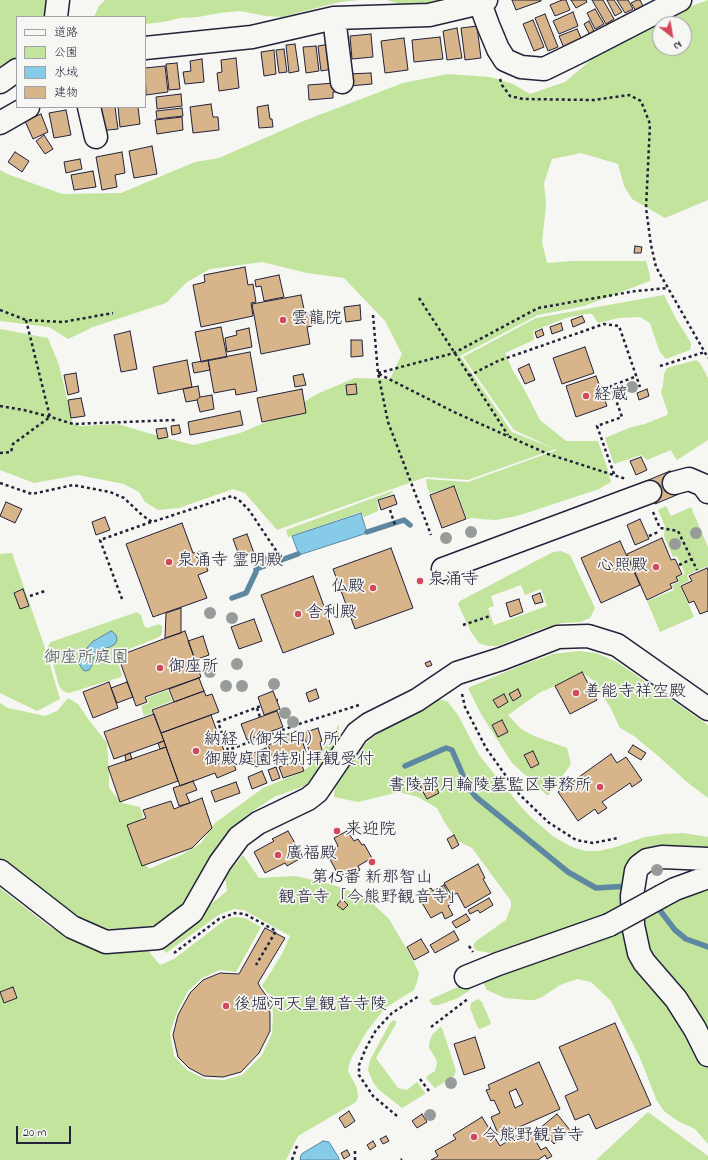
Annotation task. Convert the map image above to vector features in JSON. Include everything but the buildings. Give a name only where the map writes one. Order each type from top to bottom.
[{"type":"street","points":[[56,16],[58,0]]},
{"type":"street","points":[[146,48],[252,37],[334,18],[429,15],[483,1],[488,26],[498,49],[505,60],[520,67],[544,69],[680,0]]},
{"type":"street","points":[[334,18],[342,82]]},
{"type":"street","points":[[146,33],[245,25],[274,31]]},
{"type":"street","points":[[0,82],[16,71]]},
{"type":"street","points":[[0,124],[26,108]]},
{"type":"street","points":[[89,108],[96,136]]},
{"type":"street","points":[[674,483],[689,479],[703,485],[708,492]]},
{"type":"street","points":[[443,568],[648,493]]},
{"type":"street","points":[[0,871],[72,927],[106,942],[158,938],[192,912],[220,863],[239,837],[258,823],[308,799],[317,792],[357,733],[369,724],[418,700],[457,673],[501,659],[558,637],[588,636],[617,645],[708,709]]},
{"type":"street","points":[[708,859],[662,857],[647,860],[639,866],[633,886],[633,925],[639,952],[644,962],[680,1005],[695,1029],[708,1055]]},
{"type":"street","points":[[466,976],[609,925],[675,889],[708,877]]},
{"type":"path","points":[[499,75],[502,86],[510,96],[524,99],[594,100],[629,95],[641,101],[650,124],[646,208],[651,245],[656,267],[708,358]]},
{"type":"path","points":[[378,373],[454,353],[538,308],[636,291],[668,288]]},
{"type":"path","points":[[418,298],[508,436]]},
{"type":"path","points":[[0,310],[26,320],[63,322],[113,313]]},
{"type":"path","points":[[372,315],[378,373],[388,422],[431,536]]},
{"type":"path","points":[[26,320],[50,417]]},
{"type":"path","points":[[469,376],[498,361],[604,324],[619,326],[640,387]]},
{"type":"path","points":[[660,366],[704,352]]},
{"type":"path","points":[[378,373],[456,413],[548,454],[614,475],[597,426],[622,417],[611,386],[637,376]]},
{"type":"path","points":[[0,406],[24,410],[73,424],[176,420]]},
{"type":"path","points":[[0,453],[11,452],[13,444],[50,417]]},
{"type":"path","points":[[0,483],[32,494],[73,485],[110,492],[124,498],[152,522]]},
{"type":"path","points":[[648,493],[660,528],[678,531],[697,570]]},
{"type":"path","points":[[122,599],[100,540],[232,496],[240,501],[249,510],[279,555],[282,564]]},
{"type":"path","points":[[390,510],[395,525]]},
{"type":"path","points":[[649,536],[658,532]]},
{"type":"path","points":[[679,565],[692,559]]},
{"type":"path","points":[[30,596],[45,591]]},
{"type":"path","points":[[463,625],[490,616]]},
{"type":"path","points":[[457,673],[465,708],[486,748],[519,794],[548,822],[576,840],[593,843],[618,838]]},
{"type":"path","points":[[261,706],[218,722],[228,750],[362,704]]},
{"type":"path","points":[[257,708],[260,717]]},
{"type":"path","points":[[178,951],[219,919],[235,913],[245,914],[276,931],[256,965]]},
{"type":"path","points":[[398,1116],[373,1096],[359,1075],[359,1065],[376,1030],[392,1013],[419,996]]},
{"type":"path","points":[[431,1027],[465,1001]]},
{"type":"path","points":[[420,1079],[429,1091]]},
{"type":"path","points":[[292,1160],[298,1143]]},
{"type":"path","points":[[355,1151],[355,1160]]},
{"type":"green space","points":[[0,0],[57,0],[54,16],[16,16],[16,63],[0,69]]},
{"type":"green space","points":[[105,0],[359,0],[340,2],[282,17],[266,16],[240,11],[180,18],[146,24],[146,16],[94,16],[99,6]]},
{"type":"green space","points":[[387,0],[464,0],[439,6],[406,6]]},
{"type":"green space","points":[[708,0],[708,200],[665,218],[632,199],[624,186],[618,164],[581,153],[552,159],[544,183],[546,205],[542,242],[547,263],[573,261],[646,261],[650,281],[584,306],[538,315],[460,356],[512,432],[555,449],[468,480],[426,477],[277,530],[245,493],[233,489],[179,508],[158,510],[145,502],[139,492],[124,484],[78,475],[34,483],[0,470],[0,329],[48,338],[59,365],[73,424],[81,426],[118,424],[194,445],[240,433],[281,416],[317,394],[355,378],[390,379],[402,354],[385,321],[344,278],[307,273],[262,262],[210,269],[187,282],[166,303],[93,327],[68,339],[49,327],[0,321],[0,170],[7,174],[62,194],[121,193],[195,162],[219,158],[306,120],[403,83],[448,74],[490,77],[513,84],[530,94],[565,82],[599,53],[652,27],[652,56],[692,56],[692,16],[673,16],[694,5]]},
{"type":"green space","points":[[664,295],[676,319],[690,341],[690,350],[666,359],[660,352],[650,323],[640,317],[619,318],[598,323],[592,314],[585,314],[566,318],[533,331],[534,340],[505,353],[513,371],[540,420],[566,441],[598,441],[611,482],[599,489],[517,516],[496,520],[473,518],[467,519],[455,486],[430,493],[427,487],[426,479],[468,482],[557,450],[514,430],[463,357],[536,318]]},
{"type":"green space","points":[[696,360],[700,363],[708,378],[708,440],[677,460],[671,450],[647,460],[641,455],[614,464],[605,438],[667,415],[668,413],[661,392],[664,374],[667,368]]},
{"type":"green space","points":[[392,491],[393,493],[377,500],[378,511],[364,517],[361,512],[288,537],[286,530]]},
{"type":"green space","points":[[666,506],[671,516],[691,507],[708,547],[708,566],[687,575],[689,581],[680,585],[694,617],[660,632],[647,601],[674,590],[672,585],[679,582],[677,577],[685,574],[677,556],[673,557],[664,536],[665,526],[658,510]]},
{"type":"green space","points":[[561,551],[570,555],[595,608],[590,618],[580,622],[562,623],[541,629],[498,646],[488,646],[479,643],[471,632],[458,604],[460,601],[553,552]],"holes":[[[521,585],[525,595],[541,589],[547,606],[494,625],[488,608],[494,606],[491,596]]]},
{"type":"green space","points":[[12,553],[44,645],[60,699],[37,711],[0,693],[0,554]]},
{"type":"green space","name":"御座所庭園","points":[[137,612],[141,615],[144,626],[148,628],[159,624],[162,626],[162,634],[159,637],[117,654],[116,656],[122,675],[121,677],[69,693],[63,691],[59,686],[48,646],[51,642]]},
{"type":"green space","points":[[579,651],[596,653],[617,662],[708,725],[708,798],[687,782],[634,736],[620,728],[610,707],[594,681],[583,673],[539,693],[508,715],[521,729],[534,736],[567,748],[571,764],[548,796],[512,763],[481,714],[468,688],[522,665],[553,654]]},
{"type":"green space","points":[[168,690],[172,701],[151,709],[152,713],[144,716],[141,706],[149,703],[147,698]]},
{"type":"green space","points":[[68,698],[78,704],[107,743],[109,788],[122,803],[140,807],[143,816],[132,832],[138,856],[149,869],[183,854],[201,843],[215,823],[263,788],[304,771],[332,738],[339,724],[339,736],[327,765],[310,784],[274,797],[247,815],[216,851],[169,922],[147,933],[124,937],[73,919],[0,861],[0,703],[8,708],[45,716],[57,711]]},
{"type":"green space","points":[[436,699],[447,701],[458,715],[479,755],[523,809],[554,837],[572,847],[585,851],[599,851],[645,837],[683,833],[708,837],[708,853],[652,853],[629,888],[619,911],[496,954],[476,950],[473,946],[476,941],[506,920],[511,907],[511,901],[472,848],[458,841],[445,823],[437,808],[418,797],[399,792],[358,802],[334,797],[335,776],[366,743],[395,720]]},
{"type":"green space","points":[[243,855],[259,878],[295,876],[331,884],[366,897],[389,919],[419,973],[414,990],[385,1008],[367,1031],[352,1057],[348,1071],[357,1088],[358,1097],[356,1102],[298,1136],[286,1160],[0,1160],[0,888],[50,927],[103,953],[146,948],[160,965],[174,959],[225,920],[234,917],[245,918],[261,927],[236,972],[220,970],[202,978],[188,991],[177,1012],[170,1033],[174,1056],[187,1070],[205,1079],[224,1080],[242,1075],[262,1055],[272,1033],[273,1014],[271,997],[262,986],[282,954],[290,936],[244,910],[234,909],[220,914],[166,953],[160,946],[227,891],[225,876]]},
{"type":"green space","points":[[708,883],[708,1144],[695,1129],[676,1120],[664,1111],[657,1101],[640,1058],[611,1001],[591,982],[577,979],[560,985],[535,1000],[527,1000],[505,998],[487,990],[483,982]]},
{"type":"green space","points":[[469,982],[472,986],[469,991],[456,999],[438,1005],[433,1005],[429,1001],[431,999]]},
{"type":"green space","points":[[478,999],[482,1002],[491,1023],[480,1029],[478,1028],[470,1008],[471,1003]]},
{"type":"green space","points":[[394,1020],[396,1021],[396,1024],[376,1058],[398,1088],[407,1090],[417,1082],[425,1093],[402,1108],[378,1089],[368,1070],[370,1060],[390,1023]]},
{"type":"green space","points":[[440,1027],[442,1028],[456,1071],[454,1076],[435,1088],[426,1078],[435,1071],[437,1063],[429,1048],[429,1043],[432,1035]]},
{"type":"green space","points":[[648,1112],[708,1156],[708,1160],[596,1160]]},
{"type":"water","points":[[361,513],[367,533],[299,555],[292,536]]},
{"type":"water","points":[[111,631],[116,635],[117,640],[115,644],[95,652],[89,670],[83,670],[78,662],[78,659],[92,642]]},
{"type":"water","points":[[323,1141],[329,1142],[339,1160],[300,1160],[303,1153]]},
{"type":"waterway","points":[[367,532],[404,520],[410,525]]},
{"type":"waterway","points":[[232,598],[246,593],[256,569],[298,554]]},
{"type":"waterway","points":[[405,766],[446,748],[452,750],[468,787],[476,797],[568,872],[596,888],[629,886]]},
{"type":"waterway","points":[[655,904],[675,930],[686,939],[708,947]]},
{"type":"place","name":"雲龍院","points":[[283,320]]},
{"type":"place","name":"経蔵","points":[[586,396]]},
{"type":"place","name":"泉涌寺 霊明殿","points":[[169,562]]},
{"type":"place","name":"心照殿","points":[[656,567]]},
{"type":"place","name":"泉涌寺","points":[[420,581]]},
{"type":"place","name":"仏殿","points":[[373,588]]},
{"type":"place","name":"舎利殿","points":[[298,614]]},
{"type":"place","name":"御座所","points":[[160,668]]},
{"type":"place","name":"善能寺祥空殿","points":[[576,693]]},
{"type":"place","name":"納経（御朱印）所 御殿庭園特別拝観受付","points":[[196,751]]},
{"type":"place","name":"書陵部月輪陵墓監区事務所","points":[[600,787]]},
{"type":"place","name":"来迎院","points":[[337,831]]},
{"type":"place","name":"廣福殿","points":[[278,855]]},
{"type":"place","name":"第15番 新那智山 観音寺「今熊野観音寺」","points":[[372,862]]},
{"type":"place","name":"後堀河天皇観音寺陵","points":[[226,1006]]},
{"type":"place","name":"今熊野観音寺","points":[[474,1137]]}]
